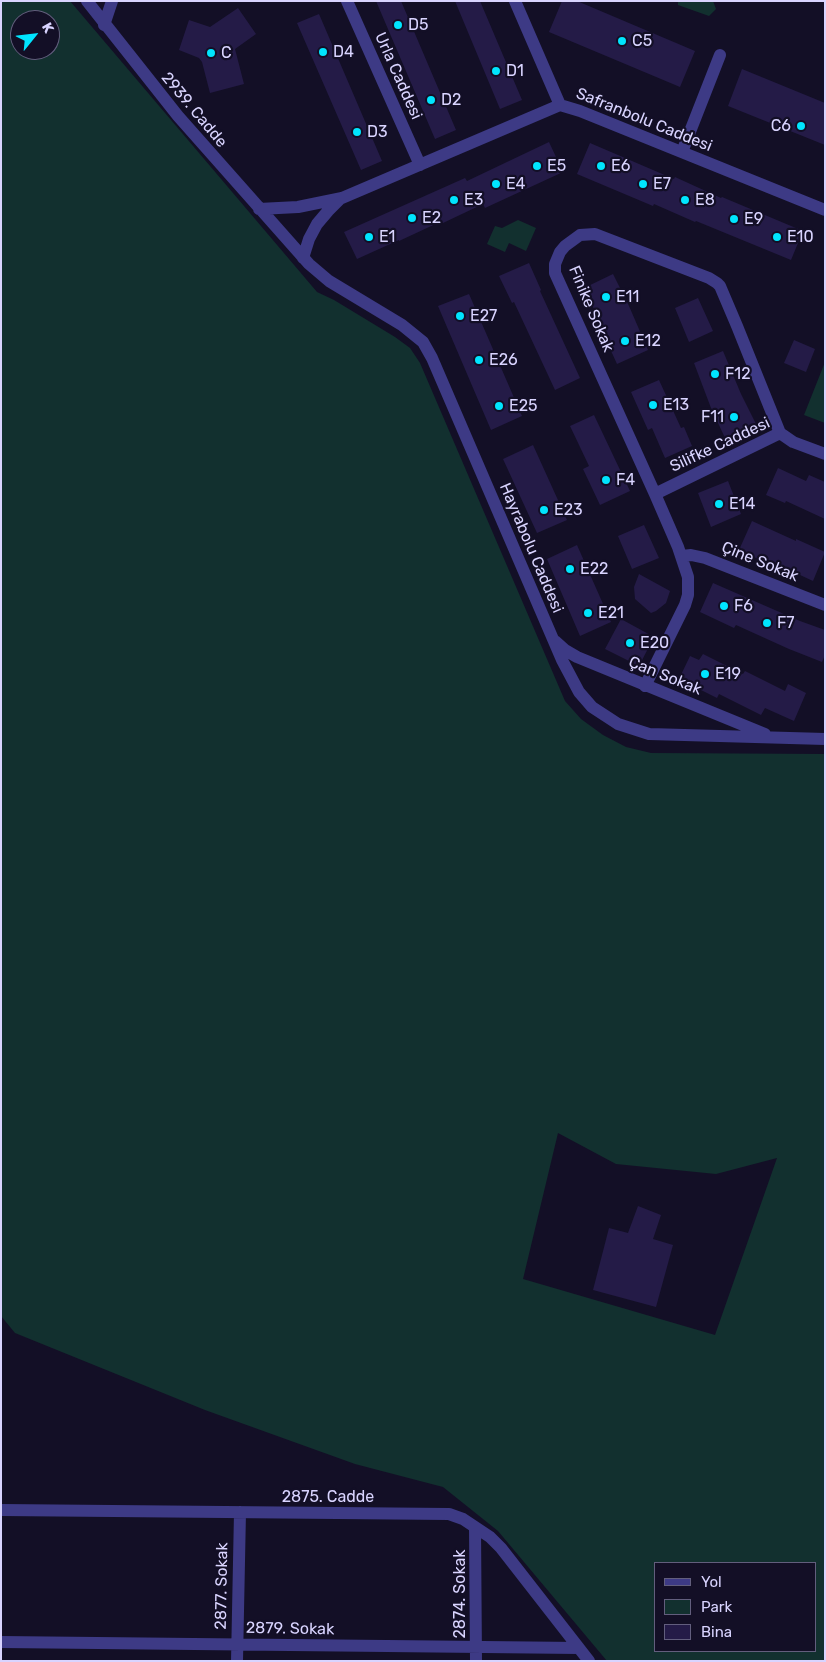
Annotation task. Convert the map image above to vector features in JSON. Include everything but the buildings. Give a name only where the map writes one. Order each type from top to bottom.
[{"type":"street","name":"2939. Cadde","points":[[87,1],[172,109],[282,235]]},
{"type":"street","points":[[104,24],[112,1]]},
{"type":"street","name":"Urla Caddesi","points":[[347,1],[420,165]]},
{"type":"street","points":[[515,1],[560,105]]},
{"type":"street","points":[[682,152],[720,55]]},
{"type":"street","name":"Safranbolu Caddesi","points":[[259,209],[303,206],[342,198],[560,105],[573,108],[825,210]]},
{"type":"street","name":"Safranbolu Caddesi","points":[[303,258],[309,239],[320,220],[342,198]]},
{"type":"street","name":"Finike Sokak","points":[[645,686],[687,600],[689,584],[682,556],[554,273],[555,264],[568,242],[580,235],[595,234],[709,278],[720,286],[780,432]]},
{"type":"street","name":"Hayrabolu Caddesi","points":[[282,235],[315,270],[329,281],[402,324],[423,342],[432,358],[568,672],[579,692],[599,713],[618,724],[640,732],[659,735],[825,739]]},
{"type":"street","name":"Silifke Caddesi","points":[[655,494],[780,432],[793,442],[825,454]]},
{"type":"street","name":"Çine Sokak","points":[[682,556],[705,558],[825,605]]},
{"type":"street","name":"Çan Sokak","points":[[551,635],[562,648],[577,657],[774,737]]},
{"type":"street","name":"2875. Cadde","points":[[1,1510],[449,1514],[475,1527],[490,1537],[501,1548],[589,1661]]},
{"type":"street","name":"2877. Sokak","points":[[236,1661],[240,1512]]},
{"type":"street","name":"2874. Sokak","points":[[475,1527],[476,1661]]},
{"type":"street","name":"2879. Sokak","points":[[1,1642],[579,1648]]},
{"type":"green space","points":[[1,1],[70,1],[317,292],[334,300],[410,348],[420,363],[565,701],[581,719],[603,735],[626,747],[651,753],[825,754],[825,1661],[607,1661],[498,1531],[443,1487],[355,1464],[205,1410],[15,1333],[1,1316]],"holes":[[[558,1133],[616,1164],[716,1174],[777,1158],[715,1335],[523,1279]]]},
{"type":"green space","points":[[678,1],[713,1],[716,9],[709,16],[678,5]]},
{"type":"green space","points":[[518,220],[536,228],[526,251],[509,243],[505,252],[487,244],[495,226],[502,228]]},
{"type":"green space","points":[[825,362],[825,423],[804,415]]},
{"type":"place","name":"D5","points":[[398,25]]},
{"type":"place","name":"C5","points":[[622,41]]},
{"type":"place","name":"D4","points":[[323,52]]},
{"type":"place","name":"C","points":[[211,53]]},
{"type":"place","name":"D1","points":[[496,71]]},
{"type":"place","name":"D2","points":[[431,100]]},
{"type":"place","name":"C6","points":[[801,126]]},
{"type":"place","name":"D3","points":[[357,132]]},
{"type":"place","name":"E5","points":[[537,166]]},
{"type":"place","name":"E6","points":[[601,166]]},
{"type":"place","name":"E4","points":[[496,184]]},
{"type":"place","name":"E7","points":[[643,184]]},
{"type":"place","name":"E3","points":[[454,200]]},
{"type":"place","name":"E8","points":[[685,200]]},
{"type":"place","name":"E2","points":[[412,218]]},
{"type":"place","name":"E9","points":[[734,219]]},
{"type":"place","name":"E1","points":[[369,237]]},
{"type":"place","name":"E10","points":[[777,237]]},
{"type":"place","name":"E11","points":[[606,297]]},
{"type":"place","name":"E27","points":[[460,316]]},
{"type":"place","name":"E12","points":[[625,341]]},
{"type":"place","name":"E26","points":[[479,360]]},
{"type":"place","name":"F12","points":[[715,374]]},
{"type":"place","name":"E13","points":[[653,405]]},
{"type":"place","name":"E25","points":[[499,406]]},
{"type":"place","name":"F11","points":[[734,417]]},
{"type":"place","name":"F4","points":[[606,480]]},
{"type":"place","name":"E14","points":[[719,504]]},
{"type":"place","name":"E23","points":[[544,510]]},
{"type":"place","name":"E22","points":[[570,569]]},
{"type":"place","name":"F6","points":[[724,606]]},
{"type":"place","name":"E21","points":[[588,613]]},
{"type":"place","name":"F7","points":[[767,623]]},
{"type":"place","name":"E20","points":[[630,643]]},
{"type":"place","name":"E19","points":[[705,674]]}]
